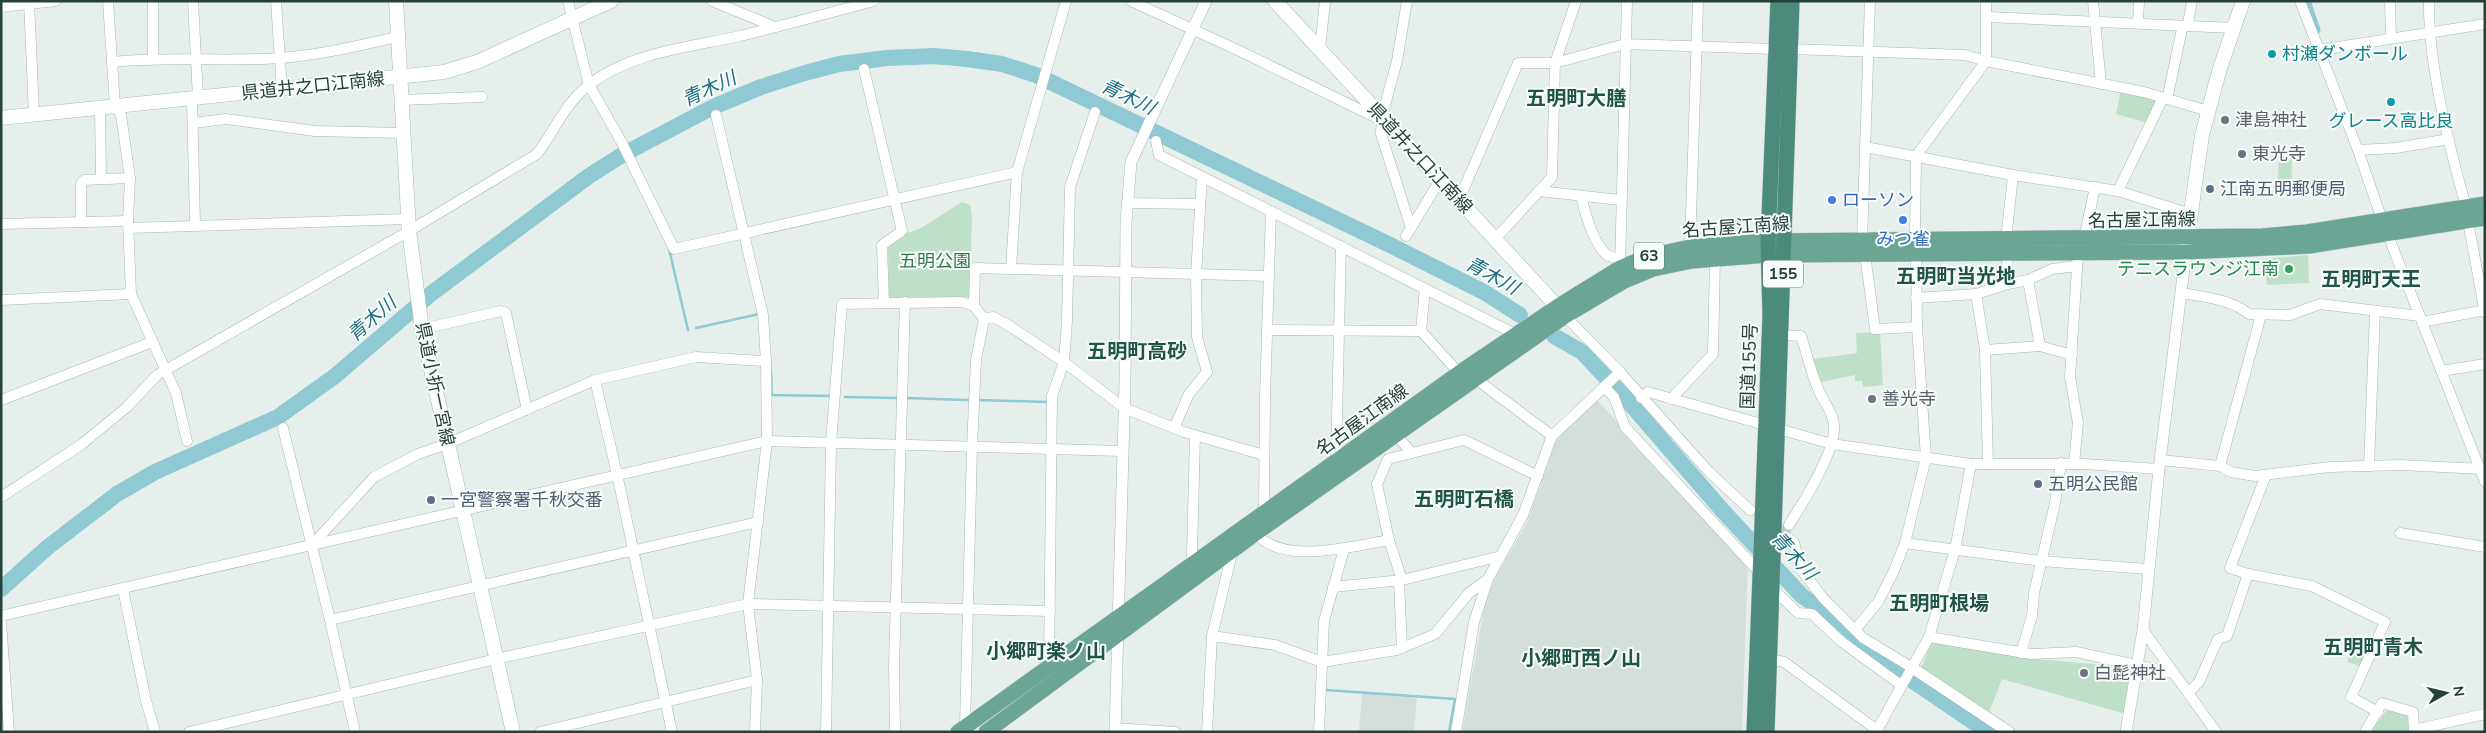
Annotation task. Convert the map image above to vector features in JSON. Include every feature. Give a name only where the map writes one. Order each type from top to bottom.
[{"type":"highway","name":"国道155号","points":[[1778,1],[1784,49]]},
{"type":"highway","name":"国道155号","points":[[1754,732],[1766,578],[1773,546],[1770,316],[1776,248],[1784,49],[1792,1]]},
{"type":"highway","name":"国道155号","points":[[1768,732],[1770,659],[1766,578],[1761,535],[1782,334],[1776,248]]},
{"type":"main road","name":"県道井之口江南線","points":[[1,118],[399,78],[460,68],[611,1]]},
{"type":"main road","name":"県道井之口江南線","points":[[1275,1],[1561,311]]},
{"type":"main road","points":[[2187,245],[2198,160],[2208,111],[2243,1]]},
{"type":"main road","name":"県道小折一宮線","points":[[395,4],[408,225],[421,324],[513,732]]},
{"type":"main road","name":"名古屋江南線","points":[[2467,214],[2485,204]]},
{"type":"main road","name":"名古屋江南線","points":[[986,732],[1256,533],[1476,379],[1619,263],[1690,247],[2006,247],[2079,253],[2187,245],[2384,226],[2467,214],[2485,218]]},
{"type":"main road","name":"名古屋江南線","points":[[961,729],[1459,374],[1517,335],[1561,311],[1653,269],[1776,248]]},
{"type":"street","points":[[1,7],[29,2],[56,1]]},
{"type":"street","points":[[108,1],[115,106],[120,115],[130,178],[128,224],[131,294],[176,393],[187,441]]},
{"type":"street","points":[[153,1],[153,59]]},
{"type":"street","points":[[193,1],[196,60],[193,123],[195,224]]},
{"type":"street","points":[[276,1],[282,90]]},
{"type":"street","points":[[568,1],[590,84],[674,249],[1017,172]]},
{"type":"street","points":[[712,1],[775,27]]},
{"type":"street","points":[[1,497],[82,444],[128,407],[157,375],[408,225],[537,154],[550,137],[566,107],[590,84],[626,63],[874,1]]},
{"type":"street","points":[[1011,269],[1017,172],[1066,1]]},
{"type":"street","points":[[1131,1],[1244,52],[1374,117],[1382,116]]},
{"type":"street","points":[[1175,732],[1115,730],[1124,408],[1125,272],[1131,162],[1140,138],[1206,1]]},
{"type":"street","points":[[1320,49],[1325,1]]},
{"type":"street","points":[[1407,1],[1397,61],[1382,116],[1380,134],[1409,232],[1440,180]]},
{"type":"street","points":[[1495,239],[1552,177],[1555,63],[1576,1]]},
{"type":"street","points":[[1619,263],[1627,1]]},
{"type":"street","points":[[1690,247],[1698,1]]},
{"type":"street","points":[[1870,1],[1864,248],[1875,329],[1917,327]]},
{"type":"street","points":[[1855,630],[1878,602],[1905,543],[1926,458],[1916,298],[1916,156],[1986,61],[1986,1]]},
{"type":"street","points":[[2093,1],[2101,84]]},
{"type":"street","points":[[2138,22],[2139,1]]},
{"type":"street","points":[[2118,191],[2164,98],[2168,95],[2182,29],[2188,24],[2192,1]]},
{"type":"street","points":[[2300,1],[2358,150],[2384,226],[2482,469],[2485,482]]},
{"type":"street","points":[[2390,1],[2391,38]]},
{"type":"street","points":[[2181,293],[2218,300],[2241,308],[2249,314],[2261,315],[2290,315],[2320,304],[2421,319],[2485,311],[2429,32],[2429,1]]},
{"type":"street","points":[[29,2],[34,115]]},
{"type":"street","points":[[1987,17],[2188,24],[2234,28]]},
{"type":"street","points":[[2319,50],[2485,24]]},
{"type":"street","points":[[112,62],[153,59],[280,58],[318,54],[397,37]]},
{"type":"street","points":[[1459,200],[1518,63],[1555,63],[1626,44],[1965,55],[1986,61],[2144,92],[2208,111]]},
{"type":"street","points":[[864,69],[902,231],[882,246],[884,302]]},
{"type":"street","points":[[400,100],[482,97]]},
{"type":"street","points":[[100,108],[101,179]]},
{"type":"street","points":[[1049,665],[1052,396],[1064,362],[1070,187],[1095,112]]},
{"type":"street","points":[[716,115],[742,234],[763,315],[766,361],[767,441],[748,604],[757,680],[754,732]]},
{"type":"street","points":[[193,123],[226,119],[315,131],[402,133]]},
{"type":"street","points":[[2358,150],[2396,148],[2449,139]]},
{"type":"street","points":[[1156,141],[1159,155],[1517,335]]},
{"type":"street","points":[[1865,147],[2013,175],[2118,191],[2190,214]]},
{"type":"street","points":[[2008,284],[2006,247],[2013,175]]},
{"type":"street","points":[[1174,428],[1189,394],[1207,372],[1197,337],[1196,275],[1202,177]]},
{"type":"street","points":[[81,222],[81,184],[84,180],[130,178]]},
{"type":"street","points":[[2074,464],[2078,423],[2070,377],[2079,253],[2095,187]]},
{"type":"street","points":[[1539,191],[1620,200]]},
{"type":"street","points":[[1581,196],[1586,219],[1595,238],[1608,256],[1619,263]]},
{"type":"street","points":[[1128,203],[1200,204]]},
{"type":"street","points":[[1264,513],[1271,211]]},
{"type":"street","points":[[1,224],[81,222],[128,224],[408,225]]},
{"type":"street","points":[[2126,732],[2139,664],[2159,464],[2187,245]]},
{"type":"street","points":[[1336,462],[1337,330],[1341,246]]},
{"type":"street","points":[[1916,298],[1976,294],[2028,280],[2052,269],[2079,253]]},
{"type":"street","points":[[1671,400],[1713,354],[1716,258]]},
{"type":"street","points":[[974,306],[975,268],[1268,276]]},
{"type":"street","points":[[2028,280],[2040,346]]},
{"type":"street","points":[[1425,289],[1421,331],[1459,374]]},
{"type":"street","points":[[1,300],[131,294]]},
{"type":"street","points":[[1976,294],[1985,350],[1988,464]]},
{"type":"street","points":[[826,732],[831,443],[842,304],[884,302],[961,302],[974,306],[984,319],[976,360],[972,447],[969,608],[961,729]]},
{"type":"street","points":[[895,732],[896,606],[905,302]]},
{"type":"street","points":[[421,324],[501,311],[506,313],[527,410]]},
{"type":"street","points":[[1561,311],[1709,472],[1750,510]]},
{"type":"street","points":[[2369,466],[2375,311]]},
{"type":"street","points":[[2220,466],[2261,315]]},
{"type":"street","points":[[984,319],[994,317],[1008,325],[1064,362],[1124,408],[1174,428],[1264,455]]},
{"type":"street","points":[[1267,330],[1421,331]]},
{"type":"street","points":[[1782,334],[1802,336],[1818,391],[1832,415],[1835,428],[1832,444],[1806,496],[1788,525]]},
{"type":"street","points":[[1,400],[152,342]]},
{"type":"street","points":[[1985,350],[2040,346],[2072,355]]},
{"type":"street","points":[[312,545],[374,477],[418,454],[448,444],[595,380],[696,357],[766,361]]},
{"type":"street","points":[[2441,371],[2485,364]]},
{"type":"street","points":[[1456,732],[1474,622],[1488,579],[1523,515],[1552,436],[1618,374]]},
{"type":"street","points":[[1476,379],[1552,436]]},
{"type":"street","points":[[595,380],[618,474],[672,732]]},
{"type":"street","points":[[1605,386],[1614,397],[1625,427],[1798,613],[1812,614],[1842,642],[1902,683]]},
{"type":"street","points":[[1641,398],[1648,392],[1832,444],[1971,464],[2061,463],[2220,466],[2231,472],[2266,475],[2330,467],[2369,466],[2482,469]]},
{"type":"street","points":[[282,428],[312,545],[355,732]]},
{"type":"street","points":[[1195,435],[1192,556],[1196,561]]},
{"type":"street","points":[[1396,435],[1412,453]]},
{"type":"street","points":[[1402,648],[1400,580],[1377,484],[1388,459],[1464,440],[1538,476]]},
{"type":"street","points":[[1,616],[767,441],[1122,451]]},
{"type":"street","points":[[2021,653],[2032,616],[2041,561],[2055,503],[2061,463]]},
{"type":"street","points":[[1770,659],[1784,662],[1876,731],[1929,638],[1955,550],[1971,464]]},
{"type":"street","points":[[2266,475],[2230,568],[2248,574],[2312,586],[2385,622],[2351,697],[2378,712]]},
{"type":"street","points":[[330,620],[758,522]]},
{"type":"street","points":[[1256,533],[1263,542],[1284,548],[1313,552],[1344,549],[1389,540]]},
{"type":"street","points":[[2400,533],[2485,547]]},
{"type":"street","points":[[1788,538],[1794,542],[1800,568],[1823,598],[1863,638],[2009,732]]},
{"type":"street","points":[[1905,543],[2041,561],[2148,569]]},
{"type":"street","points":[[1319,732],[1324,621],[1344,549]]},
{"type":"street","points":[[1207,732],[1212,636],[1232,552]]},
{"type":"street","points":[[1333,587],[1400,580],[1500,556]]},
{"type":"street","points":[[2188,693],[2199,682],[2218,639],[2227,636],[2248,574]]},
{"type":"street","points":[[1212,636],[1274,645],[1322,662],[1402,648],[1435,634],[1469,593],[1488,579]]},
{"type":"street","points":[[123,589],[146,701],[155,732]]},
{"type":"street","points":[[189,732],[496,659],[748,604],[1050,611]]},
{"type":"street","points":[[1,622],[10,732]]},
{"type":"street","points":[[2143,630],[2216,732]]},
{"type":"street","points":[[1929,638],[2021,653],[2076,652],[2139,664],[2173,673]]},
{"type":"street","points":[[540,732],[757,680]]},
{"type":"street","points":[[2365,732],[2382,703],[2413,712],[2414,730],[2485,714]]},
{"type":"shaded area","points":[[1596,399],[1748,562],[1742,732],[1462,732],[1486,598],[1527,523],[1556,439]]},
{"type":"shaded area","points":[[1362,693],[1417,698],[1414,732],[1359,732]]},
{"type":"green space","points":[[2121,90],[2157,98],[2148,123],[2116,114]]},
{"type":"green space","points":[[2279,160],[2292,160],[2291,188],[2277,188]]},
{"type":"green space","name":"五明公園","points":[[962,202],[970,205],[972,216],[970,297],[889,298],[888,247],[905,234],[921,228]]},
{"type":"green space","points":[[2308,255],[2309,283],[2267,285],[2264,259]]},
{"type":"green space","points":[[1880,332],[1883,385],[1863,387],[1862,381],[1855,381],[1855,375],[1821,382],[1813,359],[1857,353],[1856,333]]},
{"type":"green space","points":[[1932,641],[2026,658],[2135,668],[2126,714],[2002,679],[1989,712],[1921,668]]},
{"type":"green space","points":[[2354,642],[2370,648],[2364,667],[2347,662]]},
{"type":"green space","points":[[2387,710],[2408,714],[2411,732],[2370,732]]},
{"type":"waterway","points":[[2306,1],[2316,30]]},
{"type":"waterway","name":"青木川","points":[[1,589],[48,547],[117,494],[155,472],[278,417],[335,376],[432,293],[589,176],[622,155],[713,107],[761,87],[839,64],[887,58],[934,56],[1002,64],[1036,75],[1388,244],[1484,292],[1520,315]]},
{"type":"waterway","points":[[669,249],[688,330]]},
{"type":"waterway","points":[[696,328],[759,314]]},
{"type":"waterway","name":"青木川","points":[[1554,336],[1582,352],[1628,401],[1722,510],[1802,596],[1818,607],[1848,637],[1988,732]]},
{"type":"waterway","points":[[771,371],[772,395],[832,396]]},
{"type":"waterway","points":[[845,397],[897,398]]},
{"type":"waterway","points":[[905,398],[968,400]]},
{"type":"waterway","points":[[978,400],[1048,402]]},
{"type":"waterway","points":[[1326,690],[1455,699],[1449,732]]},
{"type":"tunnel","points":[[1783,534],[1789,525]]},
{"type":"place","name":"村瀬ダンボール","points":[[2272,54]]},
{"type":"place","name":"グレース高比良","points":[[2391,102]]},
{"type":"place","name":"津島神社","points":[[2225,120]]},
{"type":"place","name":"東光寺","points":[[2242,154]]},
{"type":"place","name":"江南五明郵便局","points":[[2210,189]]},
{"type":"place","name":"ローソン","points":[[1832,200]]},
{"type":"place","name":"みつ雀","points":[[1903,220]]},
{"type":"place","name":"テニスラウンジ江南","points":[[2289,269]]},
{"type":"place","name":"善光寺","points":[[1872,399]]},
{"type":"place","name":"五明公民館","points":[[2038,484]]},
{"type":"place","name":"一宮警察署千秋交番","points":[[431,500]]},
{"type":"place","name":"白髭神社","points":[[2084,673]]},
{"type":"district","name":"五明町大膳","points":[[1576,98]]},
{"type":"district","name":"五明町当光地","points":[[1956,276]]},
{"type":"district","name":"五明町天王","points":[[2371,279]]},
{"type":"district","name":"五明町高砂","points":[[1137,351]]},
{"type":"district","name":"五明町石橋","points":[[1464,499]]},
{"type":"district","name":"五明町根場","points":[[1939,603]]},
{"type":"district","name":"五明町青木","points":[[2373,647]]},
{"type":"district","name":"小郷町楽ノ山","points":[[1046,651]]},
{"type":"district","name":"小郷町西ノ山","points":[[1581,658]]}]
